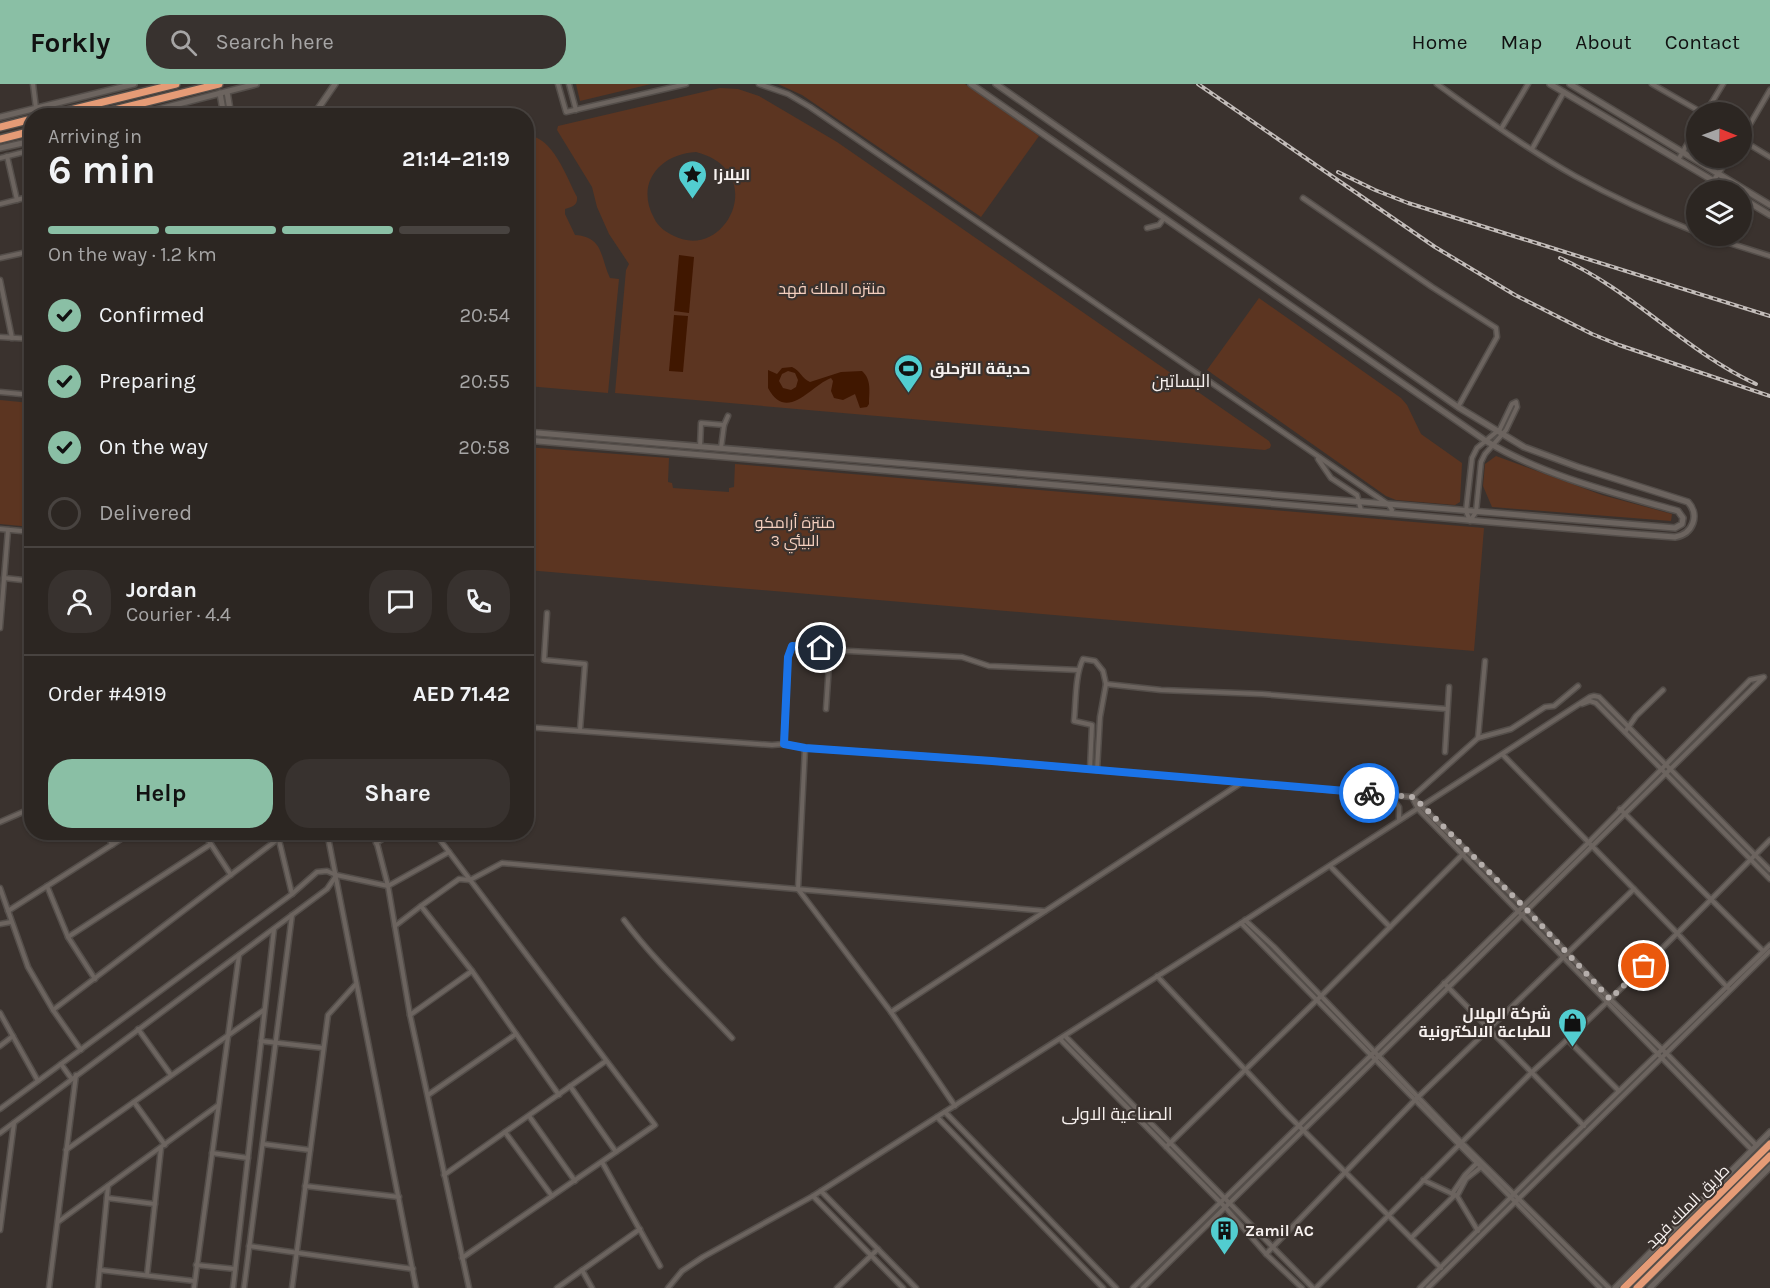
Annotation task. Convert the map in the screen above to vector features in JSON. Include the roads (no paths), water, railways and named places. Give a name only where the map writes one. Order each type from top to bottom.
[{"type":"highway","points":[[137,93],[164,84]]},
{"type":"highway","points":[[78,108],[176,84]]},
{"type":"highway","points":[[122,108],[219,84]]},
{"type":"highway","points":[[0,126],[24,121]]},
{"type":"highway","points":[[0,140],[24,135]]},
{"type":"highway","name":"طريق الملك فهد","points":[[1624,1288],[1770,1144]]},
{"type":"highway","name":"طريق الملك فهد","points":[[1637,1288],[1770,1156]]},
{"type":"street","points":[[33,84],[36,108],[134,84]]},
{"type":"street","points":[[162,108],[255,84]]},
{"type":"street","points":[[318,108],[335,84]]},
{"type":"street","points":[[558,84],[566,112],[686,84]]},
{"type":"street","points":[[569,84],[576,110]]},
{"type":"street","points":[[759,84],[788,94],[810,107],[1389,505],[1392,510],[1389,514]]},
{"type":"street","points":[[534,433],[1359,503],[1675,528],[1680,526],[1682,515],[1678,511],[1620,495],[1541,468],[1486,441],[971,84]]},
{"type":"street","points":[[534,441],[1470,521],[1675,537],[1687,533],[1694,520],[1692,507],[1685,500],[1578,467],[1524,447],[1500,433],[1458,407],[996,84]]},
{"type":"street","points":[[1437,84],[1501,129],[1575,176],[1686,228]]},
{"type":"street","points":[[1501,129],[1528,84]]},
{"type":"street","points":[[1550,84],[1711,180]]},
{"type":"street","points":[[1570,84],[1770,205]]},
{"type":"street","points":[[1652,84],[1686,103]]},
{"type":"street","points":[[1712,102],[1723,84]]},
{"type":"street","points":[[1752,122],[1770,90]]},
{"type":"street","points":[[223,92],[224,108]]},
{"type":"street","points":[[223,92],[228,108]]},
{"type":"street","points":[[1532,149],[1564,92]]},
{"type":"street","points":[[0,117],[24,111]]},
{"type":"street","points":[[0,148],[24,143]]},
{"type":"street","points":[[1752,145],[1770,157]]},
{"type":"street","points":[[1678,160],[1686,147]]},
{"type":"street","points":[[0,158],[24,152]]},
{"type":"street","points":[[7,156],[17,200]]},
{"type":"street","points":[[1714,180],[1722,168]]},
{"type":"street","points":[[0,204],[24,198]]},
{"type":"street","points":[[1303,198],[1432,287],[1496,327],[1497,337],[1458,407]]},
{"type":"street","points":[[1752,204],[1770,215]]},
{"type":"street","points":[[1147,228],[1159,225],[1164,218]]},
{"type":"street","points":[[1738,246],[1770,256]]},
{"type":"street","points":[[0,258],[24,252]]},
{"type":"street","points":[[0,280],[12,338]]},
{"type":"street","points":[[0,337],[24,339]]},
{"type":"street","points":[[0,392],[24,394]]},
{"type":"street","points":[[1516,402],[1517,406],[1493,445],[1481,462],[1476,512],[1470,521],[1466,511],[1472,458],[1477,448],[1500,433],[1512,404],[1516,402]]},
{"type":"street","points":[[721,448],[724,424],[728,416]]},
{"type":"street","points":[[700,447],[701,423],[724,424]]},
{"type":"street","points":[[610,447],[611,439]]},
{"type":"street","points":[[648,442],[648,450]]},
{"type":"street","points":[[684,453],[685,445]]},
{"type":"street","points":[[730,449],[730,457]]},
{"type":"street","points":[[1316,456],[1331,478],[1357,495],[1360,508],[1364,512]]},
{"type":"street","points":[[864,469],[865,461]]},
{"type":"street","points":[[963,469],[963,477]]},
{"type":"street","points":[[1073,486],[1074,478]]},
{"type":"street","points":[[1171,486],[1171,494]]},
{"type":"street","points":[[1299,498],[1299,505]]},
{"type":"street","points":[[1678,511],[1685,500]]},
{"type":"street","points":[[1675,528],[1675,537]]},
{"type":"street","points":[[0,529],[24,531]]},
{"type":"street","points":[[0,628],[8,530]]},
{"type":"street","points":[[4,578],[24,579]]},
{"type":"street","points":[[547,613],[544,660],[585,664],[580,730]]},
{"type":"street","points":[[784,744],[788,657],[792,646],[821,648]]},
{"type":"street","points":[[826,709],[830,650],[962,657],[989,666],[1078,670]]},
{"type":"street","points":[[1090,770],[1092,725],[1074,721],[1078,670],[1083,659],[1095,661],[1103,671],[1106,684],[1100,717],[1096,770]]},
{"type":"street","points":[[1478,738],[1485,661]]},
{"type":"street","points":[[1132,1288],[1588,843],[1750,680],[1758,676],[1764,677],[1143,1288]]},
{"type":"street","points":[[1106,684],[1161,690],[1262,694],[1447,709]]},
{"type":"street","points":[[1412,797],[1478,738],[1511,729],[1545,707],[1554,706],[1578,686]]},
{"type":"street","points":[[1445,752],[1449,687]]},
{"type":"street","points":[[1625,732],[1636,716],[1663,690]]},
{"type":"street","points":[[668,1288],[682,1270],[821,1191],[1594,696],[1599,698],[1666,764],[1770,870]]},
{"type":"street","points":[[1576,706],[1590,701],[1596,703],[1770,879]]},
{"type":"street","points":[[1711,719],[1716,723]]},
{"type":"street","points":[[534,727],[784,744],[805,748],[1412,797],[1528,911],[1709,1106],[1754,1147]]},
{"type":"street","points":[[805,748],[798,889],[891,1012],[955,1106]]},
{"type":"street","points":[[1678,752],[1683,757]]},
{"type":"street","points":[[1503,755],[1729,989]]},
{"type":"street","points":[[891,1012],[1241,782]]},
{"type":"street","points":[[1389,795],[1399,807],[1399,821]]},
{"type":"street","points":[[1412,797],[1418,809],[1461,855],[1523,915],[1563,958],[1662,1050],[1662,1055],[1713,1102],[1754,1147]]},
{"type":"street","points":[[1620,809],[1763,951]]},
{"type":"street","points":[[0,822],[24,812]]},
{"type":"street","points":[[110,840],[112,845]]},
{"type":"street","points":[[8,911],[120,840]]},
{"type":"street","points":[[208,840],[231,875]]},
{"type":"street","points":[[53,1010],[277,840]]},
{"type":"street","points":[[278,840],[292,894]]},
{"type":"street","points":[[329,840],[416,1288]]},
{"type":"street","points":[[375,840],[388,886],[410,1015],[469,1288]]},
{"type":"street","points":[[376,843],[381,840]]},
{"type":"street","points":[[440,840],[655,1125],[462,1258]]},
{"type":"street","points":[[1063,1037],[1227,1205],[1314,1288],[1532,1072],[1569,1040],[1608,999],[1712,900],[1770,840]]},
{"type":"street","points":[[68,937],[211,844]]},
{"type":"street","points":[[1168,1145],[1467,850]]},
{"type":"street","points":[[0,1109],[292,894],[317,872],[327,870],[336,875],[388,886],[449,852]]},
{"type":"street","points":[[395,926],[459,879],[470,880],[502,863],[1045,911]]},
{"type":"street","points":[[1330,866],[1390,927]]},
{"type":"street","points":[[0,1133],[327,889],[336,875]]},
{"type":"street","points":[[47,886],[68,937],[95,979]]},
{"type":"street","points":[[0,888],[28,967],[53,1010],[81,1050]]},
{"type":"street","points":[[1266,1254],[1417,1099],[1634,889]]},
{"type":"street","points":[[421,906],[472,971],[559,1095]]},
{"type":"street","points":[[244,1288],[292,915]]},
{"type":"street","points":[[624,920],[670,974],[732,1038]]},
{"type":"street","points":[[0,924],[11,922]]},
{"type":"street","points":[[1243,922],[1274,947],[1318,998],[1514,1199],[1609,1288]]},
{"type":"street","points":[[233,1288],[274,928]]},
{"type":"street","points":[[1428,1288],[1478,1231],[1588,1130],[1770,945]]},
{"type":"street","points":[[1563,949],[1563,958]]},
{"type":"street","points":[[1662,1050],[1770,951]]},
{"type":"street","points":[[194,1288],[239,955]]},
{"type":"street","points":[[410,1015],[472,971]]},
{"type":"street","points":[[1157,976],[1442,1270]]},
{"type":"street","points":[[1444,982],[1588,1130]]},
{"type":"street","points":[[292,1288],[328,1015],[356,984]]},
{"type":"street","points":[[66,1150],[265,1010]]},
{"type":"street","points":[[0,1013],[38,1081]]},
{"type":"street","points":[[138,1029],[171,1075]]},
{"type":"street","points":[[427,1096],[516,1034]]},
{"type":"street","points":[[0,1046],[13,1036]]},
{"type":"street","points":[[1569,1040],[1619,1091]]},
{"type":"street","points":[[261,1041],[323,1048]]},
{"type":"street","points":[[1420,1288],[1442,1270],[1514,1199],[1619,1091],[1662,1055]]},
{"type":"street","points":[[444,1175],[606,1061]]},
{"type":"street","points":[[61,1064],[71,1078]]},
{"type":"street","points":[[49,1288],[76,1075]]},
{"type":"street","points":[[570,1086],[616,1152]]},
{"type":"street","points":[[134,1102],[163,1146],[147,1275]]},
{"type":"street","points":[[1709,1106],[1713,1102]]},
{"type":"street","points":[[57,1222],[218,1106]]},
{"type":"street","points":[[945,1112],[1116,1288]]},
{"type":"street","points":[[529,1116],[574,1181]]},
{"type":"street","points":[[937,1117],[1102,1288]]},
{"type":"street","points":[[0,1230],[14,1122]]},
{"type":"street","points":[[505,1132],[552,1196]]},
{"type":"street","points":[[1615,1288],[1770,1132]]},
{"type":"street","points":[[263,1144],[310,1150]]},
{"type":"street","points":[[969,1150],[975,1144]]},
{"type":"street","points":[[1460,1144],[1478,1166],[1514,1199]]},
{"type":"street","points":[[212,1153],[248,1158]]},
{"type":"street","points":[[602,1162],[660,1266]]},
{"type":"street","points":[[1410,1238],[1455,1195],[1465,1175],[1478,1166]]},
{"type":"street","points":[[1650,1288],[1770,1167]]},
{"type":"street","points":[[1424,1180],[1455,1195],[1478,1231]]},
{"type":"street","points":[[98,1288],[108,1186]]},
{"type":"street","points":[[305,1186],[399,1197]]},
{"type":"street","points":[[821,1191],[916,1288]]},
{"type":"street","points":[[813,1196],[903,1288]]},
{"type":"street","points":[[107,1198],[155,1204]]},
{"type":"street","points":[[1227,1205],[1266,1254],[1302,1288]]},
{"type":"street","points":[[1036,1220],[1042,1212]]},
{"type":"street","points":[[557,1288],[640,1229]]},
{"type":"street","points":[[1559,1243],[1600,1288]]},
{"type":"street","points":[[249,1246],[413,1269]]},
{"type":"street","points":[[837,1288],[878,1249]]},
{"type":"street","points":[[196,1265],[235,1269]]},
{"type":"street","points":[[100,1270],[194,1281]]},
{"type":"street","points":[[582,1270],[592,1288]]},
{"type":"railway","points":[[1198,84],[1435,247],[1515,295],[1619,345],[1770,396]]},
{"type":"railway","points":[[1338,172],[1408,203],[1770,316]]},
{"type":"railway","points":[[1560,258],[1611,287],[1706,355],[1756,384]]},
{"type":"place","name":"البلازا","points":[[692,200]]},
{"type":"place","name":"حديقة التزحلق","points":[[909,394]]},
{"type":"place","name":"شركة الهلال للطباعة الالكترونية","points":[[1572,1048]]},
{"type":"place","name":"Zamil AC","points":[[1224,1256]]},
{"type":"district","name":"البساتين","points":[[1181,381]]},
{"type":"district","name":"الصناعية الاولى","points":[[1117,1114]]},
{"type":"park label","name":"منتزه الملك فهد","points":[[832,288]]},
{"type":"park label","name":"منتزة أرامكو البيئي 3","points":[[795,531]]}]
